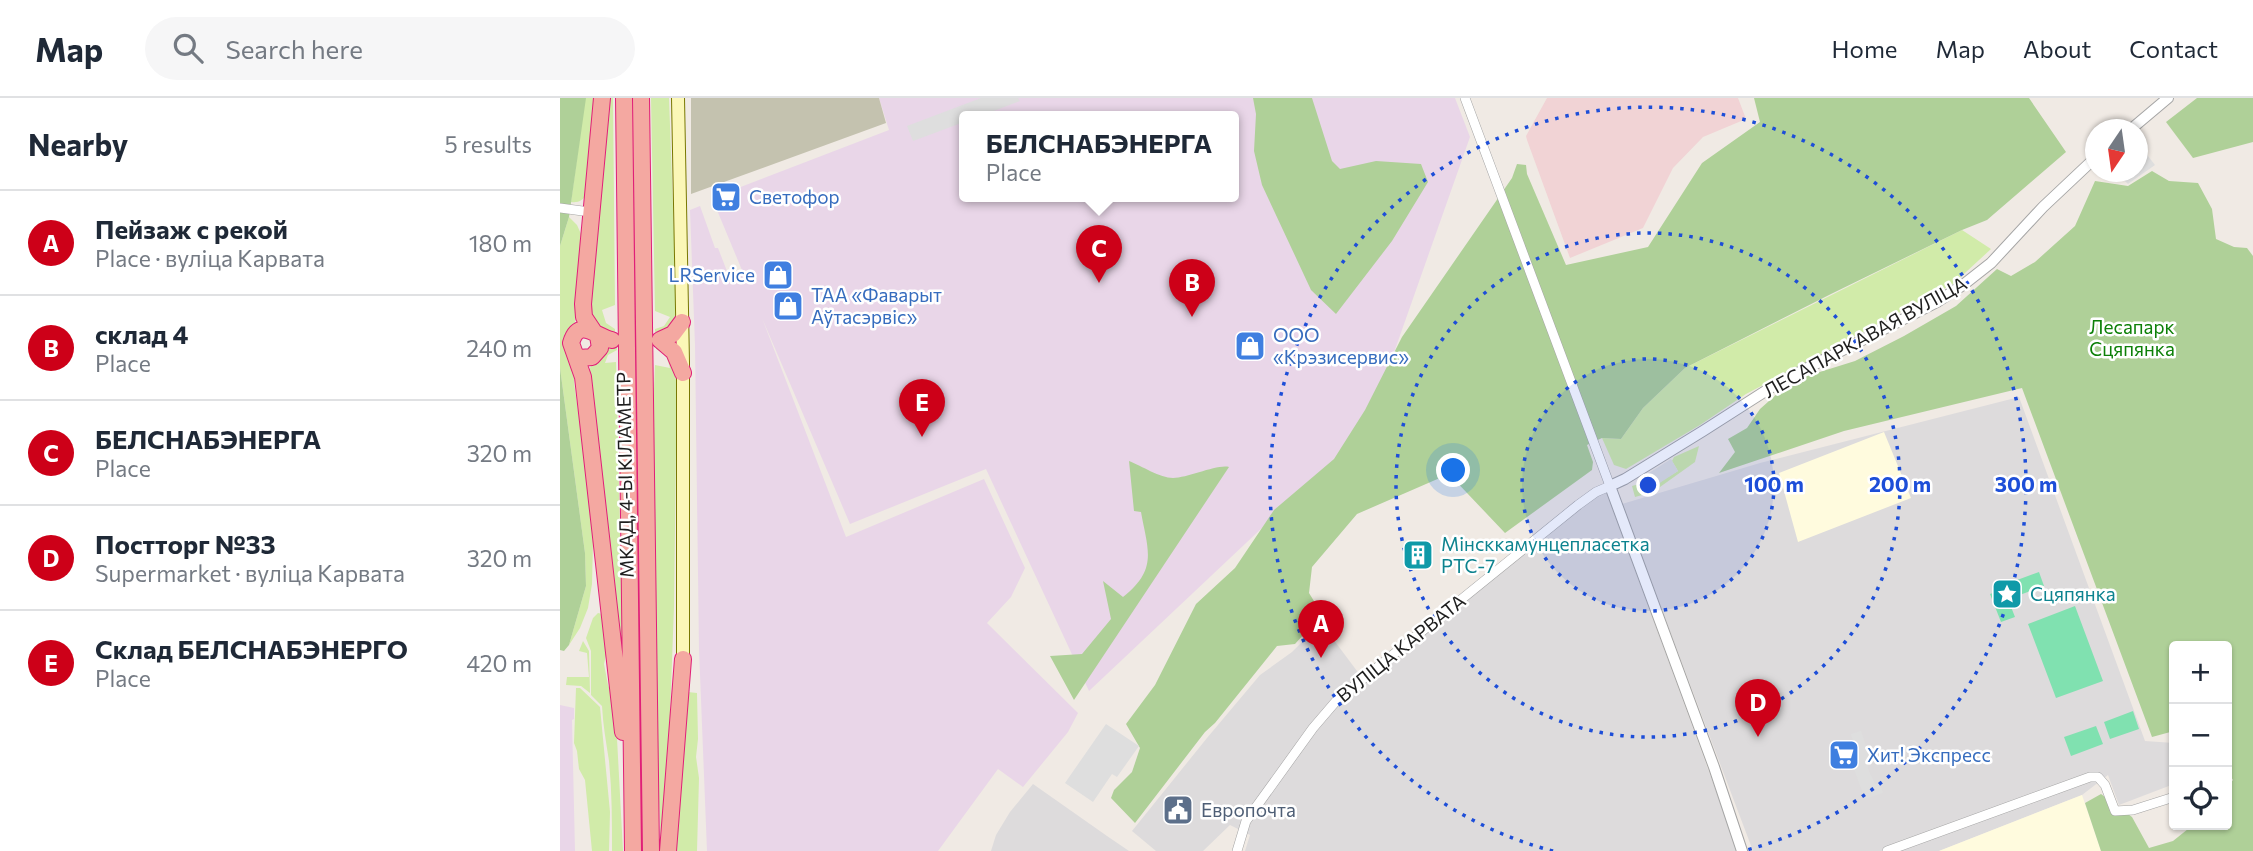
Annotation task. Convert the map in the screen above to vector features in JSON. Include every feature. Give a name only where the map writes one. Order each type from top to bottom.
[{"type":"highway","points":[[575,354],[580,358],[592,357],[597,338],[584,317],[583,304],[602,98]]},
{"type":"highway","name":"МКАД, 4-Ы КІЛАМЕТР","points":[[624,98],[633,851]]},
{"type":"highway","name":"МКАД, 4-Ы КІЛАМЕТР","points":[[642,98],[651,851]]},
{"type":"highway","points":[[583,304],[571,343],[583,377],[616,681],[632,794]]},
{"type":"highway","points":[[660,340],[673,334],[682,322]]},
{"type":"highway","points":[[576,332],[588,329],[597,338]]},
{"type":"highway","points":[[660,340],[683,340]]},
{"type":"highway","points":[[660,340],[674,352],[684,373]]},
{"type":"highway","points":[[668,851],[683,659]]},
{"type":"main road","points":[[678,98],[684,373],[683,659]]},
{"type":"street","points":[[1465,98],[1714,766],[1742,851]]},
{"type":"street","points":[[2143,119],[2168,98]]},
{"type":"street","name":"ЛЕСАПАРКАВАЯ ВУЛІЦА","points":[[1610,486],[1778,383],[1937,302],[1963,285],[1991,263],[2042,207],[2085,167]]},
{"type":"street","points":[[560,208],[590,212]]},
{"type":"street","name":"ВУЛІЦА КАРВАТА","points":[[1237,851],[1246,821],[1336,700],[1578,505],[1610,486]]},
{"type":"street","points":[[1887,851],[2090,777],[2098,777],[2105,785],[2115,811],[2133,810],[2169,799]]},
{"type":"shaded area","points":[[691,98],[879,98],[886,123],[691,194]]},
{"type":"shaded area","points":[[879,98],[1455,98],[1470,137],[1367,429],[1089,691],[986,469],[850,524],[762,318],[846,537],[984,479],[1025,568],[1011,597],[987,623],[1078,713],[1068,732],[1023,787],[998,769],[938,851],[707,851],[699,649],[695,345],[690,210],[700,206],[730,279],[744,275],[712,198],[889,130]]},
{"type":"shaded area","points":[[981,98],[1018,98],[1020,101],[994,111],[959,111],[959,124],[913,141],[907,126]]},
{"type":"shaded area","points":[[1547,98],[1738,98],[1746,119],[1703,137],[1673,168],[1643,228],[1570,258],[1526,136]]},
{"type":"shaded area","points":[[2148,156],[2155,165],[2148,170]]},
{"type":"shaded area","points":[[2019,397],[2145,741],[2169,743],[2169,786],[2119,805],[2108,775],[2082,795],[1939,851],[1753,851],[1622,504],[1760,463]]},
{"type":"shaded area","points":[[1884,432],[1911,498],[1798,542],[1779,473]]},
{"type":"shaded area","points":[[1671,459],[1678,471],[1646,492],[1638,480]]},
{"type":"shaded area","points":[[1606,491],[1738,851],[1245,851],[1250,835],[1230,825],[1203,851],[1156,851],[1132,831],[1260,675],[1292,652],[1321,623],[1363,679],[1587,501]]},
{"type":"shaded area","points":[[560,705],[574,708],[575,851],[560,851]]},
{"type":"shaded area","points":[[1106,724],[1139,746],[1117,777],[1112,774],[1093,802],[1065,783]]},
{"type":"shaded area","points":[[1861,731],[1868,752],[1868,769],[1875,784],[1880,784],[1883,793],[1865,799],[1851,761],[1857,757],[1851,734]]},
{"type":"shaded area","points":[[1033,784],[1129,851],[991,851],[996,835],[1010,812]]},
{"type":"shaded area","points":[[2082,795],[2101,851],[1939,851]]},
{"type":"green space","points":[[560,98],[586,98],[569,217],[560,246]]},
{"type":"green space","points":[[585,98],[596,98],[587,194],[580,201],[571,202]]},
{"type":"green space","points":[[610,98],[613,98],[615,305],[602,310],[606,323],[615,329],[615,333],[604,330],[597,324],[592,315],[591,304]]},
{"type":"green space","points":[[651,98],[669,98],[676,289],[675,319],[664,330],[655,332],[655,329],[664,326],[670,317],[655,311]]},
{"type":"green space","points":[[1253,98],[1312,98],[1332,161],[1340,169],[1376,161],[1421,164],[1428,182],[1392,241],[1336,314],[1311,290],[1262,185],[1254,151],[1256,114]]},
{"type":"green space","points":[[1754,98],[2029,98],[2066,152],[1987,220],[1831,294],[1685,368],[1643,408],[1621,439],[1602,438],[1587,445],[1593,462],[1592,470],[1505,533],[1449,474],[1357,514],[1312,567],[1309,593],[1322,614],[1295,644],[1277,646],[1205,732],[1135,823],[1111,798],[1114,790],[1132,772],[1140,748],[1126,724],[1155,685],[1196,604],[1235,568],[1274,510],[1334,459],[1365,410],[1402,337],[1512,178],[1517,164],[1526,165],[1527,174],[1566,265],[1648,247],[1702,163],[1760,122]]},
{"type":"green space","points":[[2197,98],[2253,98],[2253,142],[2193,158],[2166,122]]},
{"type":"green space","name":"Лесапарк Сцяпянка","points":[[2152,171],[2169,181],[2198,183],[2212,209],[2216,239],[2234,247],[2247,248],[2253,256],[2253,851],[2101,851],[2085,803],[2101,794],[2132,817],[2149,848],[2173,841],[2187,830],[2232,830],[2232,641],[2169,641],[2169,732],[2152,737],[2022,388],[1844,431],[1719,473],[1735,452],[1728,439],[1747,428],[1760,409],[1786,386],[1796,385],[1807,376],[1855,361],[1904,336],[1956,306],[1997,269],[2011,276],[2035,262],[2075,226],[2095,182],[2128,186],[2134,182],[2148,182],[2148,174]]},
{"type":"green space","points":[[569,217],[581,234],[575,316],[574,383],[589,487],[593,542],[592,584],[588,608],[569,645],[586,586],[585,553],[560,368],[560,246]]},
{"type":"green space","points":[[1962,230],[1991,249],[1953,284],[1746,394],[1626,469],[1614,465],[1602,438],[1621,439],[1643,408],[1685,368]]},
{"type":"green space","points":[[656,345],[661,345],[677,370],[674,607],[667,797],[661,846],[657,757],[653,413],[655,365],[670,368],[666,355],[656,349]]},
{"type":"green space","points":[[610,346],[617,346],[617,350],[608,355],[605,363],[616,362],[623,651],[617,652],[589,371],[597,356]]},
{"type":"green space","points":[[560,368],[585,553],[586,586],[569,645],[564,651],[560,650]]},
{"type":"green space","points":[[1699,446],[1695,462],[1653,492],[1635,497],[1632,486],[1639,484],[1645,491],[1678,471],[1672,461],[1674,457]]},
{"type":"green space","points":[[1129,461],[1173,478],[1217,467],[1229,467],[1074,700],[1050,656],[1082,654],[1111,619],[1103,581],[1123,597],[1142,577],[1146,568],[1148,549],[1141,512],[1134,511]]},
{"type":"green space","points":[[2039,572],[2044,586],[2014,597],[2009,583]]},
{"type":"green space","points":[[2004,589],[2015,617],[2001,622],[1990,594]]},
{"type":"green space","points":[[2075,606],[2103,681],[2056,698],[2028,624]]},
{"type":"green space","points":[[598,613],[602,614],[606,655],[604,664],[608,685],[615,701],[623,851],[612,851],[610,772],[602,706],[591,695],[591,651],[586,638],[593,618]]},
{"type":"green space","points":[[583,641],[589,651],[590,693],[581,686],[566,685],[567,677],[589,677],[587,653],[579,651]]},
{"type":"green space","points":[[576,688],[580,688],[600,707],[610,812],[609,851],[592,851],[585,780],[579,769],[574,743]]},
{"type":"green space","points":[[688,692],[697,693],[697,851],[673,851]]},
{"type":"green space","points":[[2133,711],[2139,729],[2110,739],[2104,722]]},
{"type":"green space","points":[[2096,726],[2103,744],[2071,756],[2064,737]]},
{"type":"place","name":"Светофор","points":[[726,197]]},
{"type":"place","name":"LRService","points":[[778,275]]},
{"type":"place","name":"БЕЛСНАБЭНЕРГА","points":[[1099,283]]},
{"type":"place","name":"ТАА «Фаварыт Аўтасэрвіс»","points":[[788,306]]},
{"type":"place","name":"склад 4","points":[[1192,317]]},
{"type":"place","name":"ООО «Крэзисервис»","points":[[1250,346]]},
{"type":"place","name":"Склад БЕЛСНАБЭНЕРГО","points":[[922,437]]},
{"type":"place","name":"Мінсккамунцепласетка РТС-7","points":[[1418,555]]},
{"type":"place","name":"Сцяпянка","points":[[2007,594]]},
{"type":"place","name":"Пейзаж с рекой","points":[[1321,658]]},
{"type":"place","name":"Постторг №33","points":[[1758,737]]},
{"type":"place","name":"Хит! Экспресс","points":[[1844,755]]},
{"type":"place","name":"Европочта","points":[[1178,810]]}]
